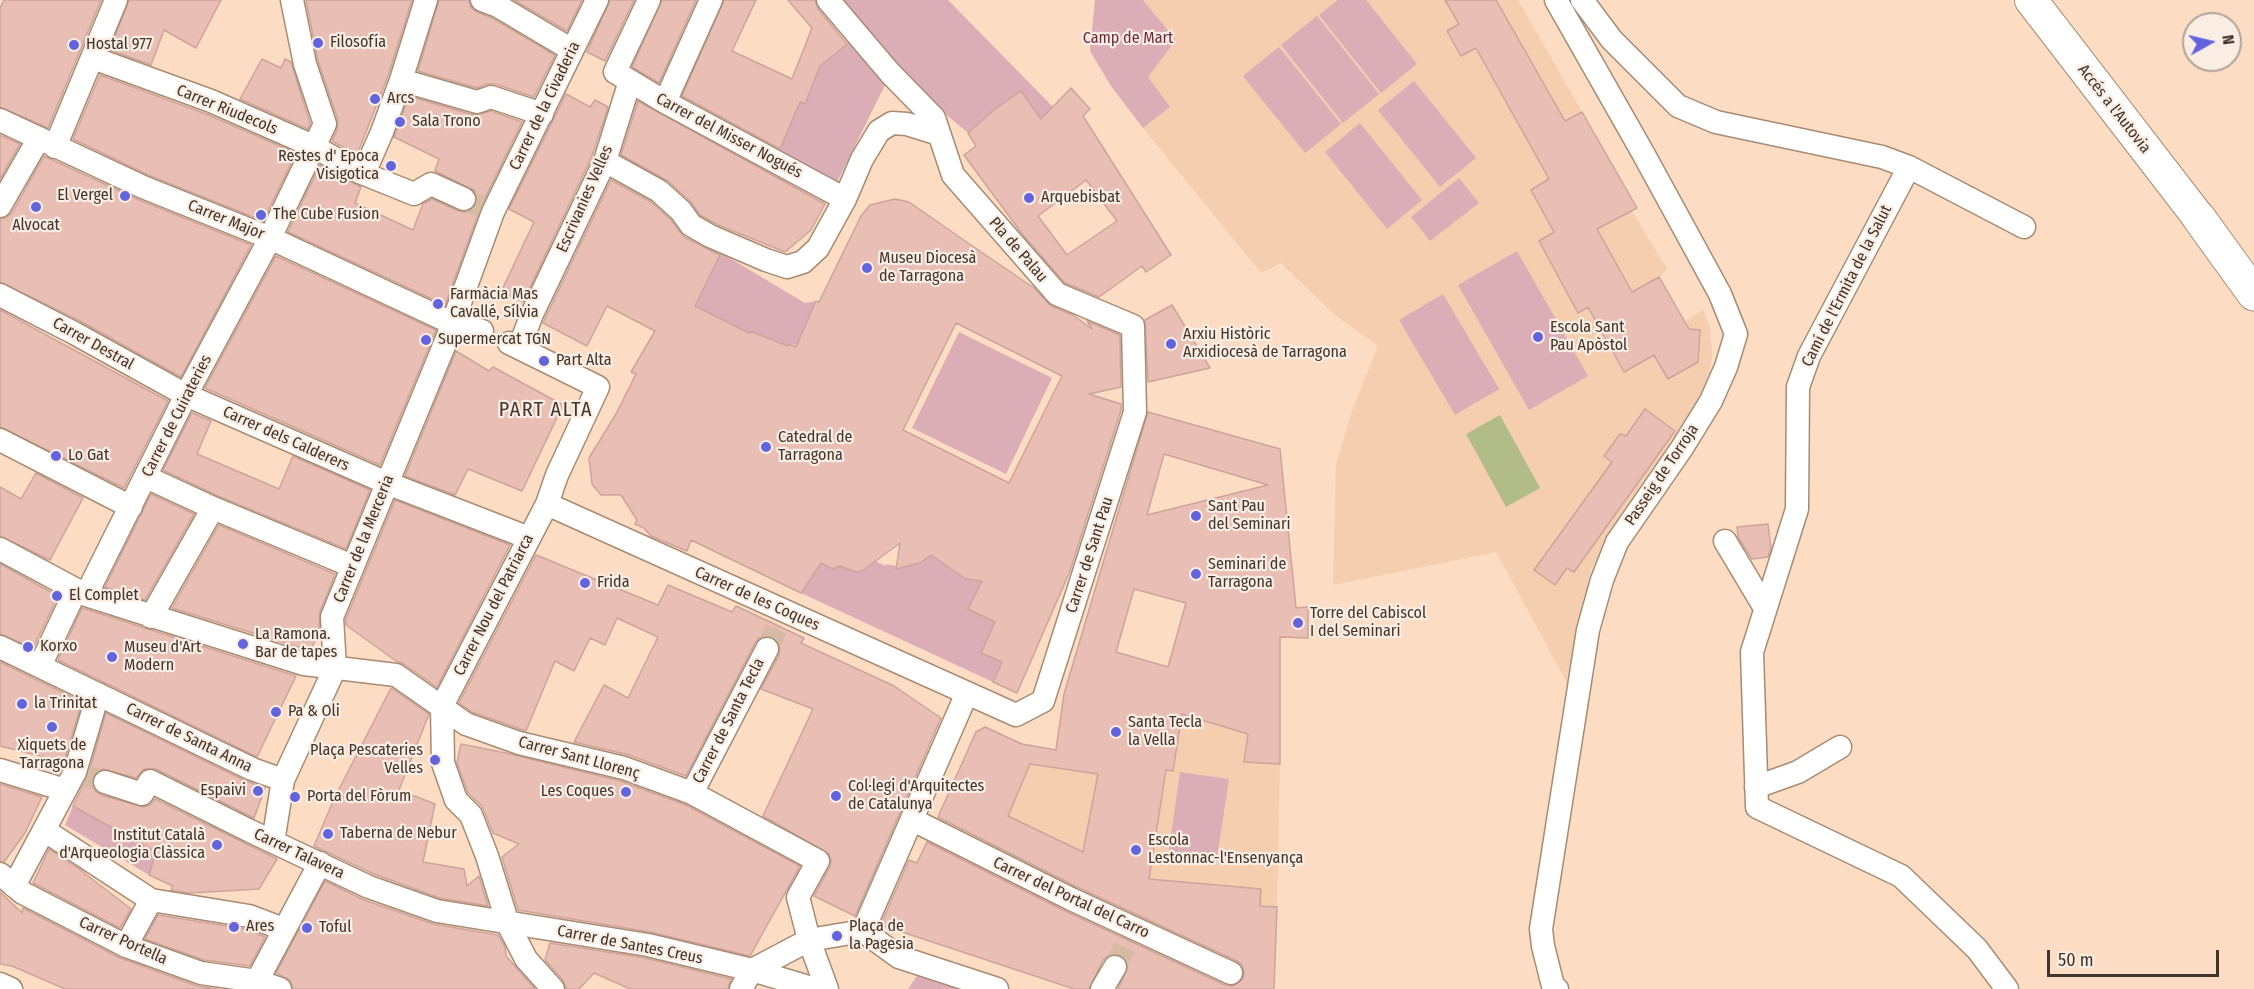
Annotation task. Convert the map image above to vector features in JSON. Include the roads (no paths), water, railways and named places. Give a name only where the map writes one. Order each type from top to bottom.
[{"type":"highway","points":[[2199,218],[2254,270]]},
{"type":"highway","points":[[2199,218],[2254,294]]},
{"type":"street","points":[[0,207],[47,142],[93,58],[116,0]]},
{"type":"street","name":"Carrer de Cuirateries","points":[[40,666],[131,507],[186,395],[270,238],[325,124],[305,64],[292,0]]},
{"type":"street","points":[[360,172],[382,132],[426,0]]},
{"type":"street","points":[[482,0],[498,6],[572,50]]},
{"type":"street","name":"Carrer de la Civaderia","points":[[449,332],[491,211],[542,114],[597,0]]},
{"type":"street","name":"Escrivanies Velles","points":[[514,346],[532,314],[605,161],[622,77],[649,0]]},
{"type":"street","points":[[665,102],[711,0]]},
{"type":"street","name":"Pla de Palau","points":[[828,0],[890,73],[934,118],[953,175],[1057,294],[1133,326]]},
{"type":"street","name":"Passeig de Torroja","points":[[1556,0],[1720,294],[1736,334],[1726,367],[1711,401],[1682,448],[1617,542],[1602,580],[1588,630],[1542,929],[1543,946],[1553,986],[1557,989]]},
{"type":"street","points":[[1582,0],[1612,40],[1678,106],[1716,123],[1882,157],[1909,167],[2024,227]]},
{"type":"street","name":"Accés a l'Autovia","points":[[2031,0],[2199,218]]},
{"type":"street","name":"Carrer Riudecols","points":[[93,58],[211,101],[313,146],[360,172],[414,194],[431,184],[464,199]]},
{"type":"street","name":"Carrer del Misser Nogués","points":[[622,77],[845,199]]},
{"type":"street","points":[[401,80],[477,102],[491,97],[542,114]]},
{"type":"street","name":"Carrer Major","points":[[0,120],[143,187],[270,238],[449,332],[482,331]]},
{"type":"street","points":[[605,161],[659,191],[681,211],[691,225],[786,267],[803,262],[818,248],[845,199],[862,159],[879,131],[892,123],[907,124],[939,134]]},
{"type":"street","name":"Camí de l'Ermita de la Salut","points":[[1909,167],[1809,356],[1798,387],[1797,509],[1752,652],[1757,807],[1901,876],[1977,949],[2007,989]]},
{"type":"street","name":"Carrer Destral","points":[[0,295],[186,395]]},
{"type":"street","name":"Carrer de Sant Pau","points":[[967,693],[1016,715],[1043,701],[1135,412],[1133,326]]},
{"type":"street","name":"Carrer de la Merceria","points":[[273,842],[283,780],[335,668],[332,617],[449,332]]},
{"type":"street","name":"Carrer Nou del Patriarca","points":[[442,706],[547,504],[557,475],[598,387],[514,346]]},
{"type":"street","name":"Carrer dels Calderers","points":[[186,395],[387,483],[529,538]]},
{"type":"street","points":[[0,440],[131,507]]},
{"type":"street","points":[[146,477],[213,508],[352,566]]},
{"type":"street","name":"Carrer de les Coques","points":[[547,504],[781,619],[967,693]]},
{"type":"street","points":[[151,617],[213,508]]},
{"type":"street","points":[[1725,541],[1765,608]]},
{"type":"street","name":"Carrer Sant Llorenç","points":[[0,549],[81,593],[304,664],[396,675],[466,724],[519,743],[624,768],[692,793],[818,861],[798,897],[809,939]]},
{"type":"street","name":"Carrer de Santa Anna","points":[[0,647],[252,770],[283,780]]},
{"type":"street","name":"Carrer de Santa Tecla","points":[[692,793],[767,649]]},
{"type":"street","points":[[863,931],[967,693]]},
{"type":"street","points":[[7,880],[44,830],[74,779],[98,694]]},
{"type":"street","points":[[442,706],[443,763],[449,783],[456,800],[471,815],[487,856],[508,924],[526,959],[553,989]]},
{"type":"street","points":[[1756,787],[1798,772],[1840,747]]},
{"type":"street","points":[[0,770],[74,779]]},
{"type":"street","name":"Carrer Talavera","points":[[105,782],[142,794],[150,781],[369,887],[437,911],[508,924]]},
{"type":"street","name":"Carrer del Portal del Carro","points":[[913,820],[1071,899],[1130,932],[1231,973]]},
{"type":"street","points":[[44,830],[152,900],[249,916],[283,929]]},
{"type":"street","points":[[257,981],[320,863]]},
{"type":"street","name":"Carrer Portella","points":[[7,880],[23,893],[126,946],[201,973],[257,981],[280,989]]},
{"type":"street","points":[[126,946],[152,900]]},
{"type":"street","name":"Carrer de Santes Creus","points":[[508,924],[648,945],[747,980]]},
{"type":"street","points":[[747,980],[809,939],[863,931],[899,957],[997,989]]},
{"type":"street","points":[[809,939],[827,989]]},
{"type":"street","points":[[1102,989],[1115,968]]},
{"type":"street","points":[[747,980],[815,989]]},
{"type":"street","points":[[0,984],[11,989]]},
{"type":"tunnel","points":[[464,199],[488,210]]},
{"type":"tunnel","points":[[767,649],[778,625]]},
{"type":"tunnel","points":[[83,775],[105,782]]},
{"type":"tunnel","points":[[1115,967],[1130,936]]},
{"type":"place","name":"Filosofía","points":[[318,43]]},
{"type":"place","name":"Hostal 977","points":[[74,45]]},
{"type":"place","name":"Arcs","points":[[375,99]]},
{"type":"place","name":"Sala Trono","points":[[400,122]]},
{"type":"place","name":"Restes d' Epoca Visigotica","points":[[391,166]]},
{"type":"place","name":"El Vergel","points":[[125,196]]},
{"type":"place","name":"Arquebisbat","points":[[1029,198]]},
{"type":"place","name":"Alvocat","points":[[36,207]]},
{"type":"place","name":"The Cube Fusion","points":[[261,215]]},
{"type":"place","name":"Museu Diocesà de Tarragona","points":[[867,268]]},
{"type":"place","name":"Farmàcia Mas Cavallé, Sílvia","points":[[438,304]]},
{"type":"place","name":"Escola Sant Pau Apòstol","points":[[1538,337]]},
{"type":"place","name":"Supermercat TGN","points":[[426,340]]},
{"type":"place","name":"Arxiu Històric Arxidiocesà de Tarragona","points":[[1171,344]]},
{"type":"place","name":"Part Alta","points":[[544,361]]},
{"type":"place","name":"Catedral de Tarragona","points":[[766,447]]},
{"type":"place","name":"Lo Gat","points":[[56,456]]},
{"type":"place","name":"Sant Pau del Seminari","points":[[1196,516]]},
{"type":"place","name":"Seminari de Tarragona","points":[[1196,574]]},
{"type":"place","name":"Frida","points":[[585,583]]},
{"type":"place","name":"El Complet","points":[[57,596]]},
{"type":"place","name":"Torre del Cabiscol I del Seminari","points":[[1298,623]]},
{"type":"place","name":"La Ramona. Bar de tapes","points":[[243,644]]},
{"type":"place","name":"Korxo","points":[[28,647]]},
{"type":"place","name":"Museu d'Art Modern","points":[[112,657]]},
{"type":"place","name":"la Trinitat","points":[[22,704]]},
{"type":"place","name":"Pa & Oli","points":[[276,712]]},
{"type":"place","name":"Xiquets de Tarragona","points":[[52,727]]},
{"type":"place","name":"Santa Tecla la Vella","points":[[1116,732]]},
{"type":"place","name":"Plaça Pescateries Velles","points":[[435,760]]},
{"type":"place","name":"Espaivi","points":[[258,791]]},
{"type":"place","name":"Les Coques","points":[[626,792]]},
{"type":"place","name":"Col·legi d'Arquitectes de Catalunya","points":[[836,796]]},
{"type":"place","name":"Porta del Fòrum","points":[[295,797]]},
{"type":"place","name":"Taberna de Nebur","points":[[328,834]]},
{"type":"place","name":"Institut Català d'Arqueologia Clàssica","points":[[217,845]]},
{"type":"place","name":"Escola Lestonnac-l'Ensenyança","points":[[1136,850]]},
{"type":"place","name":"Ares","points":[[234,927]]},
{"type":"place","name":"Toful","points":[[307,928]]},
{"type":"place","name":"Plaça de la Pagesia","points":[[837,936]]},
{"type":"district","name":"PART ALTA","points":[[546,410]]},
{"type":"park label","name":"Camp de Mart","points":[[1128,39]]}]
